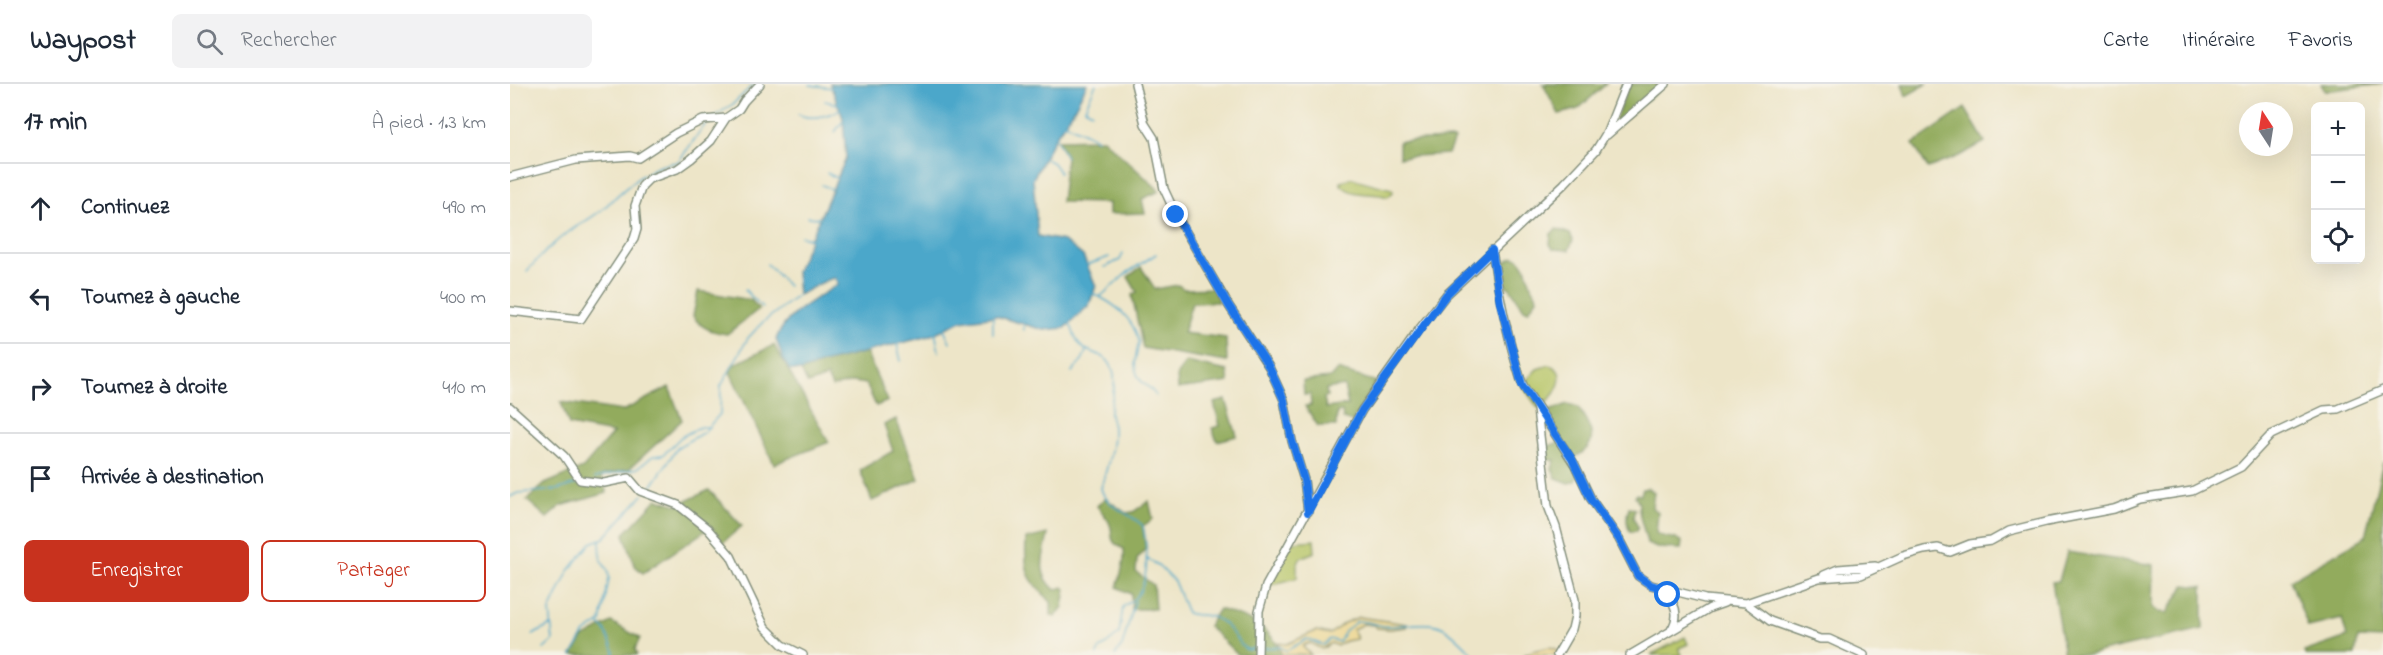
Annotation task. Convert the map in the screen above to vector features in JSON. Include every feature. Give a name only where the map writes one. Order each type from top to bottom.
[{"type":"street","points":[[510,311],[581,319],[634,238],[637,229],[635,206],[642,186],[649,179],[677,169],[691,159],[711,141],[726,118],[739,109],[760,84]]},
{"type":"street","points":[[1135,84],[1145,124],[1154,138],[1164,189],[1176,215],[1229,306],[1269,367],[1284,400],[1292,441],[1304,480],[1308,512]]},
{"type":"street","points":[[1258,655],[1259,611],[1266,586],[1362,410],[1446,295],[1564,184],[1596,150],[1604,138],[1626,84]]},
{"type":"street","points":[[1604,138],[1666,84]]},
{"type":"street","points":[[510,177],[576,160],[630,156],[638,158],[676,133],[703,120],[726,118]]},
{"type":"street","points":[[1492,250],[1500,303],[1511,351],[1522,385],[1575,465],[1591,499],[1619,539],[1638,576],[1651,585],[1661,588],[1726,602],[1746,603],[1819,578],[1861,575],[1924,550],[1938,548],[1950,552],[1970,544],[1991,541],[2009,531],[2115,509],[2140,499],[2198,489],[2249,461],[2271,435],[2325,410],[2338,409],[2383,390]]},
{"type":"street","points":[[1535,403],[1548,506],[1556,527],[1575,600],[1572,629],[1557,655]]},
{"type":"street","points":[[510,406],[564,456],[580,480],[604,483],[629,478],[640,492],[678,505],[708,529],[731,556],[765,627],[783,645],[803,655]]},
{"type":"street","points":[[1661,588],[1673,602],[1677,616],[1668,633]]},
{"type":"street","points":[[1630,655],[1650,641],[1710,608],[1726,602]]},
{"type":"street","points":[[1746,603],[1770,621],[1820,639],[1829,639],[1864,655]]},
{"type":"green space","points":[[1543,84],[1606,84],[1578,109],[1559,114]]},
{"type":"green space","points":[[1629,84],[1666,84],[1621,122],[1615,120]]},
{"type":"green space","points":[[1902,84],[1927,84],[1906,96]]},
{"type":"green space","points":[[2321,84],[2383,84],[2325,91]]},
{"type":"green space","points":[[1965,108],[1985,142],[1959,156],[1928,168],[1913,144]]},
{"type":"green space","points":[[1103,139],[1160,191],[1142,199],[1145,213],[1109,214],[1109,203],[1061,202],[1066,157],[1057,140]]},
{"type":"green space","points":[[1454,139],[1448,154],[1399,157],[1399,141]]},
{"type":"green space","points":[[1351,178],[1392,189],[1393,192],[1388,197],[1351,192],[1341,185],[1341,182]]},
{"type":"green space","points":[[1557,229],[1570,234],[1573,240],[1569,250],[1553,249],[1550,244],[1551,234]]},
{"type":"green space","points":[[1514,257],[1523,264],[1536,295],[1537,299],[1528,311],[1524,309],[1510,288],[1501,283],[1501,267]]},
{"type":"green space","points":[[1141,267],[1155,289],[1178,285],[1184,289],[1215,288],[1218,302],[1192,303],[1183,333],[1226,338],[1227,362],[1143,348],[1132,295],[1137,292],[1128,277]]},
{"type":"green space","points":[[698,291],[751,300],[759,309],[727,334],[712,331],[700,324],[693,316]]},
{"type":"green space","points":[[774,345],[829,442],[774,464],[730,372],[733,365]]},
{"type":"green space","points":[[866,352],[888,401],[876,406],[866,384],[854,382],[832,387],[827,377],[808,384],[801,371],[822,363]]},
{"type":"green space","points":[[1186,362],[1227,371],[1229,382],[1178,389],[1177,374]]},
{"type":"green space","points":[[1549,365],[1556,368],[1560,380],[1554,394],[1538,408],[1522,385],[1537,369]]},
{"type":"green space","points":[[1337,370],[1377,382],[1352,422],[1343,419],[1342,412],[1337,412],[1336,426],[1318,426],[1305,406],[1311,405],[1310,394],[1304,395],[1303,381],[1330,378]],"holes":[[[1344,386],[1348,405],[1326,408],[1324,398],[1327,396],[1326,389]]]},
{"type":"green space","points":[[669,387],[682,420],[629,469],[601,476],[607,493],[561,506],[547,518],[527,500],[545,484],[583,468],[613,433],[569,425],[561,402],[623,411]]},
{"type":"green space","points":[[1226,400],[1237,436],[1217,441],[1212,428],[1220,426],[1214,403]]},
{"type":"green space","points":[[1568,404],[1578,407],[1592,436],[1588,448],[1572,459],[1579,474],[1575,481],[1569,483],[1556,478],[1552,469],[1555,460],[1542,460],[1541,448],[1561,442],[1547,421],[1549,411]]},
{"type":"green space","points":[[896,419],[919,479],[872,501],[860,470],[893,451],[884,425]]},
{"type":"green space","points":[[2383,462],[2383,639],[2358,638],[2355,655],[2305,655],[2304,652],[2347,637],[2342,619],[2308,627],[2290,580],[2365,537]]},
{"type":"green space","points":[[1647,488],[1654,492],[1652,508],[1658,512],[1656,533],[1679,540],[1682,542],[1681,549],[1657,548],[1647,544],[1639,504],[1635,496],[1637,494],[1640,496],[1643,489]]},
{"type":"green space","points":[[709,490],[742,526],[722,543],[708,529],[643,573],[635,566],[624,534],[657,499],[678,505]]},
{"type":"green space","points":[[1105,498],[1126,513],[1133,512],[1149,501],[1153,519],[1143,526],[1146,548],[1137,559],[1136,572],[1153,585],[1155,609],[1132,609],[1131,594],[1117,587],[1124,549],[1113,540],[1109,522],[1097,506]]},
{"type":"green space","points":[[1629,507],[1635,509],[1633,517],[1638,527],[1636,531],[1630,532],[1627,519]]},
{"type":"green space","points":[[1048,534],[1043,557],[1045,577],[1055,590],[1063,587],[1066,589],[1063,607],[1055,617],[1051,615],[1051,602],[1032,581],[1026,561],[1026,539]]},
{"type":"green space","points":[[1314,540],[1315,552],[1300,558],[1297,565],[1297,578],[1266,586],[1292,542]]},
{"type":"green space","points":[[2067,552],[2154,565],[2153,607],[2159,612],[2167,613],[2185,585],[2203,587],[2203,629],[2088,655],[2064,655],[2052,582],[2059,581]]},
{"type":"green space","points":[[1219,609],[1257,624],[1272,637],[1282,655],[1238,655],[1208,626]]},
{"type":"green space","points":[[611,622],[640,638],[635,649],[637,655],[572,655],[583,638]]},
{"type":"green space","points":[[1685,637],[1688,644],[1679,648],[1682,655],[1651,655]]},
{"type":"sand","points":[[1359,617],[1407,624],[1406,627],[1390,629],[1363,624],[1353,629],[1357,639],[1345,641],[1337,646],[1331,643],[1322,649],[1310,643],[1304,645],[1303,647],[1311,655],[1282,655],[1278,643],[1287,644],[1316,631],[1330,634],[1344,623]]},
{"type":"sand","points":[[1550,647],[1556,649],[1561,655],[1524,655],[1532,651]]},
{"type":"water","points":[[830,84],[1087,84],[1033,179],[1038,236],[1064,241],[1083,256],[1096,286],[1089,305],[1065,328],[1044,330],[996,316],[961,321],[929,336],[822,363],[801,371],[790,370],[776,339],[781,329],[803,307],[838,284],[835,278],[830,279],[798,295],[796,272],[846,158],[843,118]]},
{"type":"waterway","points":[[715,116],[733,104],[754,84]]},
{"type":"waterway","points":[[1092,112],[1085,108],[1096,84]]},
{"type":"waterway","points":[[810,85],[833,88]]},
{"type":"waterway","points":[[825,101],[838,104]]},
{"type":"waterway","points":[[798,114],[814,117],[840,110]]},
{"type":"waterway","points":[[835,132],[843,121]]},
{"type":"waterway","points":[[527,271],[558,240],[600,211],[638,178],[657,167],[678,162],[707,122]]},
{"type":"waterway","points":[[1063,122],[1097,139]]},
{"type":"waterway","points":[[1055,137],[1066,157]]},
{"type":"waterway","points":[[1044,158],[1053,163],[1060,173]]},
{"type":"waterway","points":[[827,173],[837,178]]},
{"type":"waterway","points":[[822,185],[832,189]]},
{"type":"waterway","points":[[808,217],[819,218]]},
{"type":"waterway","points":[[801,236],[812,239]]},
{"type":"waterway","points":[[1105,267],[1120,260],[1123,254]]},
{"type":"waterway","points":[[1100,297],[1127,273],[1156,254]]},
{"type":"waterway","points":[[1087,265],[1109,257]]},
{"type":"waterway","points":[[767,264],[788,286]]},
{"type":"waterway","points":[[745,290],[763,308]]},
{"type":"waterway","points":[[1092,293],[1128,318],[1139,342],[1135,363],[1136,373],[1156,396]]},
{"type":"waterway","points":[[649,490],[678,447],[704,432],[720,414],[721,386],[748,338],[762,323],[798,295]]},
{"type":"waterway","points":[[993,317],[993,334]]},
{"type":"waterway","points":[[1024,322],[1024,330]]},
{"type":"waterway","points":[[1070,323],[1081,346],[1102,356],[1114,372],[1110,413],[1113,436],[1101,488],[1103,495],[1113,505],[1143,526],[1146,544],[1143,584],[1134,599],[1123,607],[1119,634],[1099,650],[1097,655]]},
{"type":"waterway","points":[[943,327],[950,342]]},
{"type":"waterway","points":[[935,332],[939,352]]},
{"type":"waterway","points":[[897,344],[901,361]]},
{"type":"waterway","points":[[1072,372],[1082,361],[1086,351]]},
{"type":"waterway","points":[[595,478],[638,468],[653,456],[663,455],[681,437],[700,427],[709,427]]},
{"type":"waterway","points":[[510,497],[518,493],[557,490],[579,483]]},
{"type":"waterway","points":[[544,649],[553,641],[550,611],[568,572],[591,543],[604,538],[643,495]]},
{"type":"waterway","points":[[572,655],[585,633],[601,622],[609,578],[608,571],[601,560],[600,540]]},
{"type":"waterway","points":[[1147,559],[1158,565],[1174,581],[1187,613],[1217,619],[1226,626],[1244,648],[1248,650],[1255,648]]},
{"type":"waterway","points":[[1115,655],[1122,646],[1135,601]]},
{"type":"waterway","points":[[1260,648],[1281,647],[1286,651],[1307,639],[1323,645],[1330,639],[1339,642],[1345,631],[1357,621],[1385,626],[1421,624],[1442,627],[1474,655]]},
{"type":"waterway","points":[[599,624],[605,630],[614,655]]},
{"type":"waterway","points":[[533,635],[551,625]]},
{"type":"route","points":[[1176,215],[1229,306],[1269,367],[1284,400],[1292,441],[1304,480],[1308,512],[1362,410],[1446,295],[1492,250],[1500,303],[1511,351],[1522,385],[1572,459],[1591,499],[1619,539],[1633,569],[1644,582],[1661,588],[1668,595]]}]
